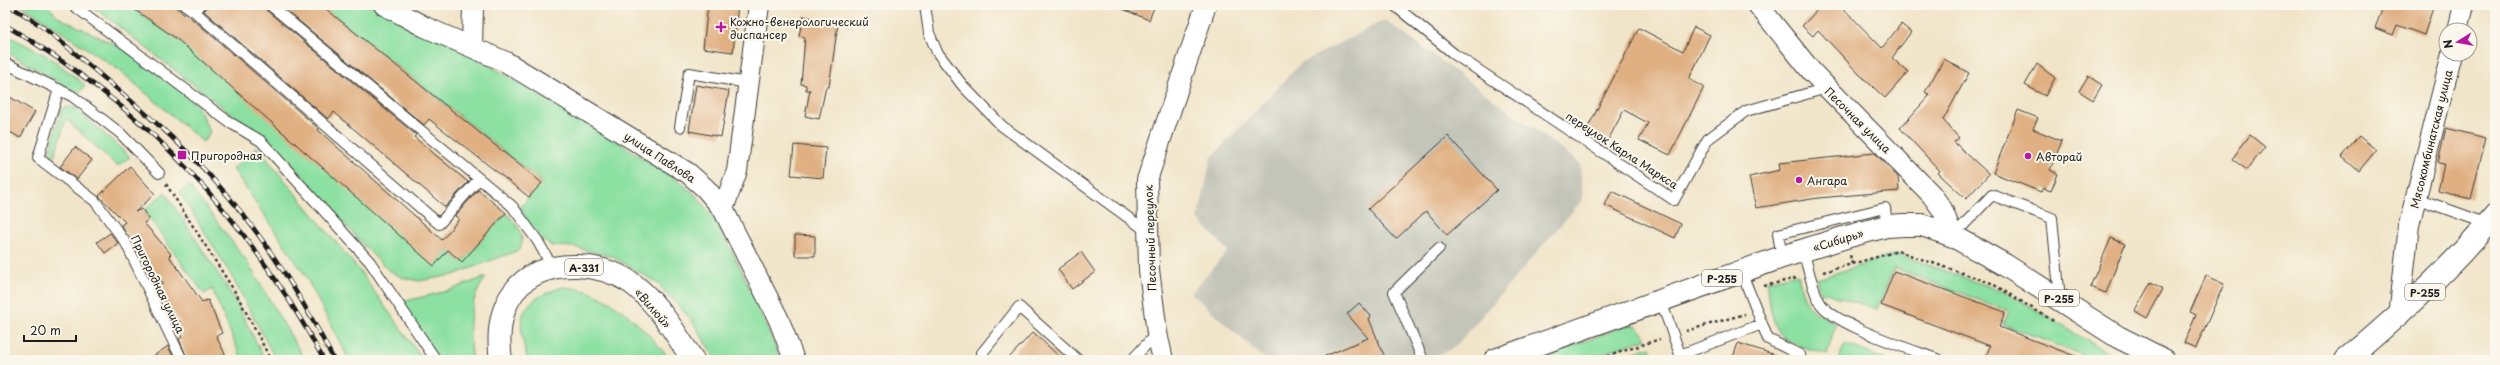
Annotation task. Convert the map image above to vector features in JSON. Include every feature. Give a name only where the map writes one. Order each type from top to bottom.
[{"type":"highway","name":"Р-255","points":[[2346,360],[2399,316],[2456,261],[2491,219]]},
{"type":"highway","name":"«Сибирь»","points":[[1495,360],[1803,250],[1887,226],[1922,225],[1953,236],[2060,299],[2118,337],[2136,354],[2164,360]]},
{"type":"highway","name":"«Вилюй»","points":[[501,360],[498,332],[500,320],[510,297],[526,280],[553,268],[570,266],[594,268],[630,282],[664,318],[693,360]]},
{"type":"street","name":"улица Павлова","points":[[384,5],[425,27],[472,46],[506,62],[688,173],[705,188],[723,209],[779,320],[794,360]]},
{"type":"street","points":[[472,46],[473,5]]},
{"type":"street","points":[[723,209],[737,172],[758,5]]},
{"type":"street","name":"Песочный переулок","points":[[1164,360],[1157,333],[1149,270],[1147,180],[1206,5]]},
{"type":"street","name":"Песочная улица","points":[[1758,5],[1827,88],[1920,182],[1942,208],[1953,236]]},
{"type":"street","points":[[2460,22],[2464,5]]},
{"type":"street","name":"Мясокомбинатская улица","points":[[2399,316],[2409,225],[2450,62]]},
{"type":"lane","points":[[73,5],[229,122],[260,140],[370,262],[436,360]]},
{"type":"lane","points":[[185,5],[197,8],[439,224],[479,179]]},
{"type":"lane","points":[[270,5],[512,206],[537,240],[553,268]]},
{"type":"lane","points":[[925,5],[929,33],[937,52],[963,86],[1002,126],[1148,232]]},
{"type":"lane","name":"переулок Карла Маркса","points":[[1394,5],[1454,54],[1674,200],[1708,138],[1746,111],[1827,88]]},
{"type":"lane","points":[[5,63],[59,89],[120,133],[159,173]]},
{"type":"lane","points":[[680,127],[688,73],[748,83]]},
{"type":"lane","name":"Пригородная улица","points":[[59,89],[38,158],[94,201],[126,243],[182,360]]},
{"type":"lane","points":[[1953,236],[1992,195],[2052,218],[2060,299]]},
{"type":"lane","points":[[2416,198],[2491,219]]},
{"type":"lane","points":[[1782,258],[1778,234],[1885,208],[1887,226]]},
{"type":"lane","points":[[1423,360],[1394,292],[1439,248]]},
{"type":"lane","points":[[1803,250],[1819,302],[1847,324],[1939,360]]},
{"type":"lane","points":[[1741,271],[1768,339],[1800,355],[1798,360]]},
{"type":"lane","points":[[1661,301],[1681,357],[1762,324]]},
{"type":"lane","points":[[982,352],[1019,307],[1078,360]]},
{"type":"lane","points":[[1132,360],[1157,333]]},
{"type":"path","points":[[159,173],[237,295],[271,360]]},
{"type":"path","points":[[1852,264],[1898,252],[1991,283],[2059,325]]},
{"type":"shaded area","points":[[1385,20],[1580,163],[1583,199],[1455,347],[1428,360],[1266,360],[1191,293],[1228,251],[1198,219],[1211,158],[1301,63]]},
{"type":"green space","points":[[21,5],[47,5],[60,18],[136,55],[195,101],[210,132],[203,142],[119,70]]},
{"type":"green space","points":[[91,5],[128,5],[177,39],[462,262],[506,213],[520,230],[522,240],[519,250],[453,275],[419,281],[401,277],[387,269],[367,249],[284,155]]},
{"type":"green space","points":[[321,5],[379,5],[453,44],[598,129],[684,185],[699,198],[716,222],[741,269],[781,360],[716,360],[691,319],[656,282],[613,257],[574,247],[552,246],[541,239],[519,209],[542,182]]},
{"type":"green space","points":[[5,34],[51,58],[85,85],[79,94],[5,51]]},
{"type":"green space","points":[[68,107],[76,108],[130,157],[117,166],[66,119],[53,160],[48,157],[61,110]]},
{"type":"green space","points":[[257,147],[359,270],[423,360],[349,360],[305,275],[233,169]]},
{"type":"green space","points":[[189,185],[246,260],[305,360],[276,360],[231,275],[180,193]]},
{"type":"green space","points":[[165,192],[234,298],[265,360],[242,360],[212,289],[204,294],[144,211]]},
{"type":"green space","points":[[1897,254],[2010,294],[2119,360],[2095,360],[2003,324],[2008,311],[1894,268],[1877,309],[1819,291],[1817,279]]},
{"type":"green space","points":[[1798,274],[1805,300],[1808,305],[1818,314],[1836,323],[1827,354],[1790,342],[1781,334],[1774,321],[1767,281]]},
{"type":"green space","points":[[486,277],[476,296],[470,317],[470,338],[473,360],[439,360],[398,303],[447,291]]},
{"type":"green space","points":[[563,287],[580,289],[610,302],[636,323],[671,360],[528,360],[524,345],[521,322],[524,313],[529,305],[537,298],[548,292]]},
{"type":"green space","points":[[1628,325],[1639,328],[1646,339],[1583,360],[1535,360]]},
{"type":"green space","points":[[1845,344],[1887,360],[1838,360]]},
{"type":"green space","points":[[1650,347],[1654,360],[1612,360]]},
{"type":"building","points":[[128,5],[172,5],[195,21],[319,129],[318,130],[442,240],[459,219],[455,216],[478,190],[506,213],[462,262],[448,250],[434,266],[177,39]]},
{"type":"building","points":[[209,5],[264,5],[266,10],[416,135],[414,137],[468,182],[445,207],[334,112],[328,119],[204,11]]},
{"type":"building","points":[[280,5],[321,5],[542,183],[529,197],[429,119],[424,125]]},
{"type":"building","name":"Кожно-венерологический диспансер","points":[[708,5],[738,5],[733,52],[703,48]]},
{"type":"building","points":[[1113,5],[1155,5],[1149,20]]},
{"type":"building","points":[[1822,5],[1840,5],[1882,48],[1901,24],[1911,32],[1892,58],[1908,72],[1885,98],[1859,74],[1818,30],[1813,36],[1802,26]]},
{"type":"building","points":[[2384,5],[2434,5],[2424,35],[2397,25],[2393,35],[2375,28]]},
{"type":"building","points":[[803,16],[838,23],[829,87],[826,87],[819,119],[805,116],[810,90],[806,90],[806,85],[801,84],[805,37],[799,36]]},
{"type":"building","points":[[1694,27],[1710,35],[1689,79],[1704,87],[1670,155],[1639,140],[1648,123],[1624,110],[1608,140],[1587,129],[1639,28],[1683,51]]},
{"type":"building","points":[[1944,59],[1969,73],[1943,120],[1959,138],[1954,142],[1989,174],[1966,199],[1938,173],[1940,171],[1900,128],[1930,95],[1925,92]]},
{"type":"building","points":[[2037,64],[2055,78],[2045,96],[2025,85]]},
{"type":"building","points":[[2088,76],[2102,85],[2093,100],[2079,91]]},
{"type":"building","points":[[696,85],[729,91],[721,137],[689,131]]},
{"type":"building","points":[[10,97],[35,112],[20,138],[5,129],[5,106]]},
{"type":"building","name":"Авторай","points":[[2018,110],[2038,118],[2033,129],[2062,141],[2050,170],[2058,174],[2051,191],[2043,188],[2041,192],[1993,173]]},
{"type":"building","points":[[2446,128],[2486,138],[2471,199],[2438,191],[2444,164],[2438,163]]},
{"type":"building","points":[[2250,135],[2265,147],[2247,170],[2232,159]]},
{"type":"building","points":[[1448,136],[1497,190],[1447,235],[1426,211],[1396,239],[1368,209]]},
{"type":"building","points":[[2359,136],[2376,150],[2359,171],[2342,157]]},
{"type":"building","points":[[794,145],[826,148],[823,178],[791,175]]},
{"type":"building","points":[[75,147],[92,160],[77,179],[60,167]]},
{"type":"building","points":[[1875,153],[1898,177],[1899,191],[1818,198],[1756,208],[1749,177],[1780,170],[1779,163]]},
{"type":"building","points":[[130,166],[155,194],[135,212],[142,209],[149,219],[144,223],[171,254],[169,256],[202,302],[208,300],[222,333],[216,336],[228,360],[188,360],[179,339],[182,337],[176,323],[180,322],[155,288],[163,283],[139,255],[121,225],[125,222],[99,196]]},
{"type":"building","points":[[1612,191],[1681,224],[1675,238],[1605,205]]},
{"type":"building","points":[[110,233],[118,243],[105,253],[97,242]]},
{"type":"building","points":[[795,235],[815,236],[815,256],[795,256]]},
{"type":"building","points":[[2111,238],[2125,244],[2106,293],[2090,287]]},
{"type":"building","points":[[1081,252],[1095,272],[1072,289],[1058,269]]},
{"type":"building","points":[[1894,271],[2005,312],[1999,327],[2085,360],[1985,360],[1990,346],[1881,305]]},
{"type":"building","points":[[2206,276],[2224,284],[2196,348],[2184,343],[2196,315],[2190,312]]},
{"type":"building","points":[[2151,282],[2163,289],[2147,318],[2135,311]]},
{"type":"building","points":[[1359,303],[1371,316],[1369,319],[1386,360],[1316,360],[1368,338],[1347,314]]},
{"type":"building","points":[[1033,332],[1063,360],[1007,360]]},
{"type":"building","points":[[1738,343],[1782,357],[1781,360],[1732,360]]},
{"type":"building","points":[[168,346],[175,360],[148,360]]},
{"type":"railway","points":[[7,5],[43,27],[147,114],[215,181],[272,254],[305,306],[334,360]]},
{"type":"railway","points":[[5,25],[56,57],[104,92],[148,130],[188,170],[226,213],[262,259],[294,308],[324,360]]},
{"type":"place","name":"Кожно-венерологический диспансер","points":[[721,27]]},
{"type":"place","name":"Пригородная","points":[[182,155]]},
{"type":"place","name":"Авторай","points":[[2028,156]]},
{"type":"place","name":"Ангара","points":[[1799,180]]}]
